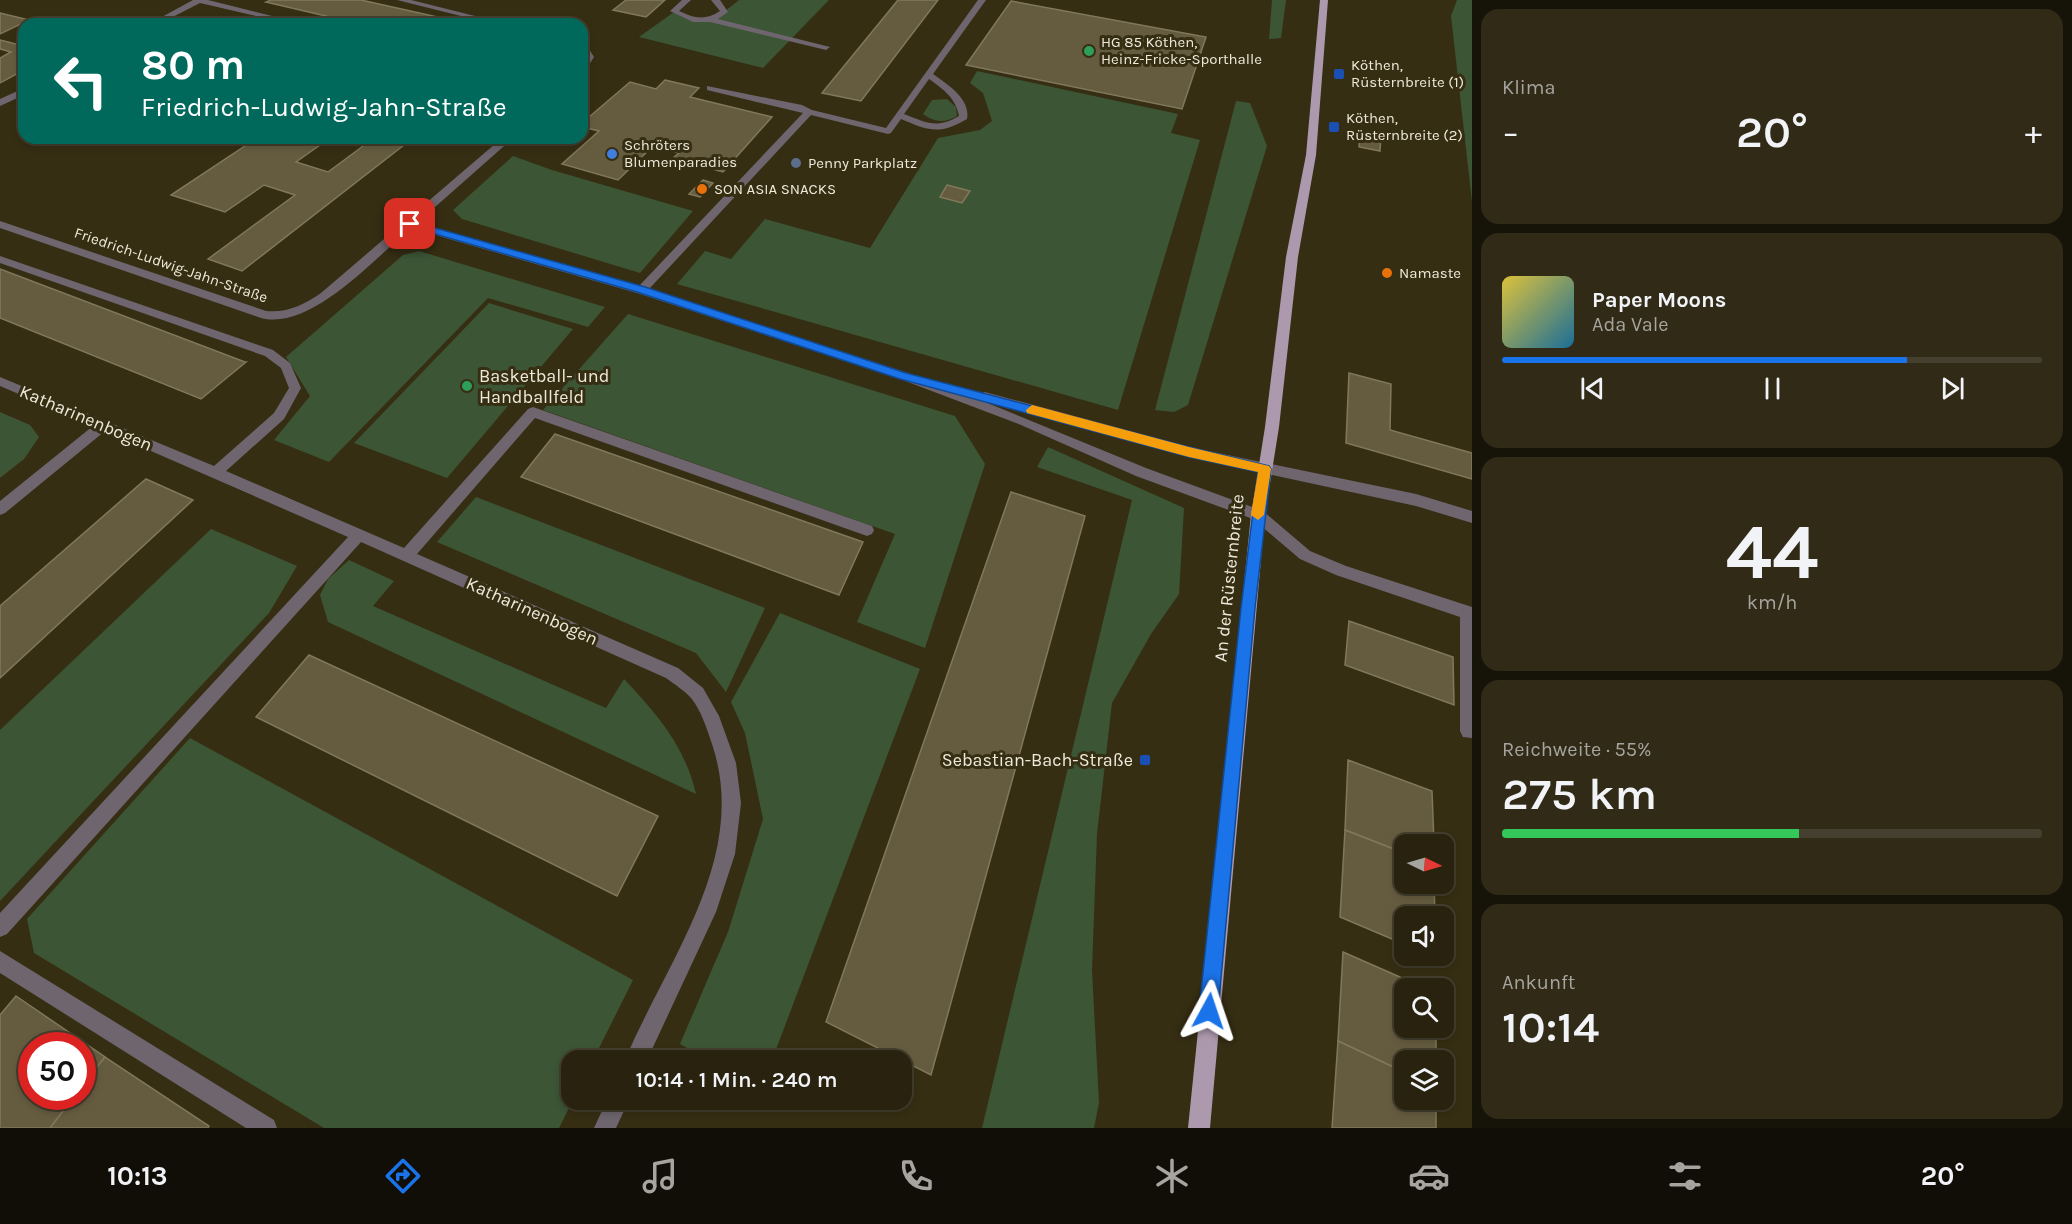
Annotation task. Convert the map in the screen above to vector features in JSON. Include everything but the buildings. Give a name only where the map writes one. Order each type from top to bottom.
[{"type":"main road","name":"An der Rüsternbreite","points":[[1199,1128],[1258,515],[1292,257],[1311,155],[1324,0]]},
{"type":"street","points":[[164,18],[198,0],[262,18]]},
{"type":"street","points":[[223,7],[236,0]]},
{"type":"street","points":[[401,0],[478,18]]},
{"type":"street","points":[[687,0],[674,11],[689,19],[713,20],[826,47]]},
{"type":"street","points":[[713,20],[724,12],[715,0]]},
{"type":"street","points":[[710,88],[888,130],[982,0]]},
{"type":"street","points":[[899,115],[926,126],[947,127],[964,117],[964,106],[928,74]]},
{"type":"street","points":[[0,103],[18,94]]},
{"type":"street","points":[[641,290],[808,112]]},
{"type":"street","name":"Friedrich-Ludwig-Jahn-Straße","points":[[0,224],[265,315],[280,318],[302,311],[324,296],[501,144]]},
{"type":"street","points":[[410,224],[641,290],[904,376],[1036,426],[1141,472],[1258,515],[1305,555],[1341,571],[1470,613],[1469,731]]},
{"type":"street","points":[[0,259],[269,353],[286,366],[295,388],[279,416],[216,472]]},
{"type":"street","points":[[904,376],[1189,452],[1416,500],[1472,517]]},
{"type":"street","name":"Katharinenbogen","points":[[0,381],[216,472],[672,673],[698,693],[713,722],[727,763],[732,803],[726,854],[706,912],[641,1050]]},
{"type":"street","points":[[406,556],[532,412],[867,530]]},
{"type":"street","points":[[0,509],[103,426]]},
{"type":"street","points":[[0,927],[359,535]]},
{"type":"street","points":[[0,961],[266,1128]]},
{"type":"street","points":[[605,1128],[613,1110]]},
{"type":"green space","points":[[739,0],[829,0],[763,68],[639,37],[674,12],[693,19],[709,18],[723,12]]},
{"type":"green space","points":[[1272,0],[1286,0],[1281,38],[1269,39]]},
{"type":"green space","points":[[1457,0],[1472,0],[1472,202],[1451,16]]},
{"type":"green space","points":[[977,71],[1178,114],[1171,133],[1200,140],[1118,410],[677,284],[705,251],[731,259],[765,219],[870,248],[938,138],[980,130],[992,121],[983,93],[970,83]]},
{"type":"green space","points":[[947,99],[956,107],[957,116],[940,121],[923,114],[932,100]]},
{"type":"green space","points":[[1236,101],[1250,103],[1267,146],[1188,405],[1174,412],[1155,410]]},
{"type":"green space","points":[[513,156],[552,170],[693,211],[640,273],[462,219],[453,210]]},
{"type":"green space","points":[[419,251],[605,307],[588,327],[488,298],[329,462],[274,440],[310,396],[286,357],[403,255]]},
{"type":"green space","name":"Basketball- und Handballfeld","points":[[489,303],[573,329],[447,478],[354,443]]},
{"type":"green space","points":[[628,314],[955,416],[985,464],[925,648],[857,622],[895,534],[543,410]]},
{"type":"green space","points":[[0,412],[30,425],[39,437],[24,459],[0,478]]},
{"type":"green space","points":[[1048,447],[1184,508],[1179,594],[1151,634],[1112,703],[1097,834],[1092,970],[1099,1103],[1094,1128],[982,1128],[1132,500],[1037,467]]},
{"type":"green space","points":[[476,497],[765,608],[726,692],[696,653],[437,542]]},
{"type":"green space","points":[[211,529],[297,566],[269,613],[0,901],[0,730]]},
{"type":"green space","points":[[349,560],[394,581],[373,606],[606,708],[624,679],[648,705],[677,746],[685,761],[696,794],[328,622],[320,595],[328,579]]},
{"type":"green space","points":[[780,613],[920,669],[776,1050],[690,1050],[680,1044],[728,932],[763,819],[745,733],[731,702]]},
{"type":"green space","points":[[190,738],[633,980],[598,1050],[561,1050],[561,1110],[568,1110],[559,1128],[324,1128],[34,953],[27,919]]},
{"type":"slow traffic","points":[[1032,410],[1189,452],[1265,469],[1258,515]]},
{"type":"place","name":"HG 85 Köthen, Heinz-Fricke-Sporthalle","points":[[1089,51]]},
{"type":"place","name":"Köthen, Rüsternbreite (1)","points":[[1339,74]]},
{"type":"place","name":"Köthen, Rüsternbreite (2)","points":[[1334,127]]},
{"type":"place","name":"Schröters Blumenparadies","points":[[612,154]]},
{"type":"place","name":"Penny Parkplatz","points":[[796,163]]},
{"type":"place","name":"SON ASIA SNACKS","points":[[702,189]]},
{"type":"place","name":"Namaste","points":[[1387,273]]},
{"type":"place","name":"Basketball- und Handballfeld","points":[[467,386]]},
{"type":"place","name":"Sebastian-Bach-Straße","points":[[1145,760]]},
{"type":"route","points":[[410,224],[641,290],[904,376],[1189,452],[1265,469],[1248,608],[1209,1011]]}]
